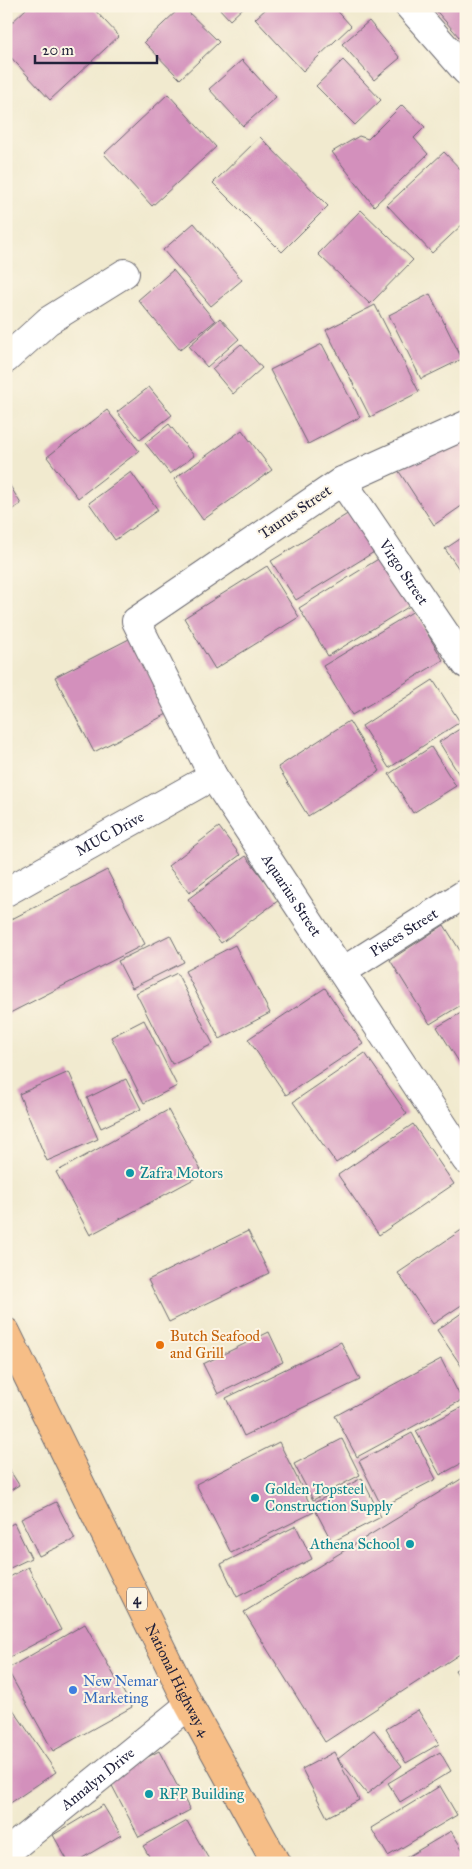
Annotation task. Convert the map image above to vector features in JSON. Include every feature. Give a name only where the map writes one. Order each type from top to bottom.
[{"type":"main road","name":"National Highway 4","points":[[8,1339],[189,1705],[276,1863]]},
{"type":"street","points":[[409,6],[466,71]]},
{"type":"street","points":[[6,359],[48,321],[125,273]]},
{"type":"street","name":"Taurus Street","points":[[136,621],[342,481],[466,425]]},
{"type":"street","name":"Virgo Street","points":[[342,481],[466,664]]},
{"type":"street","name":"Aquarius Street","points":[[136,621],[214,776],[466,1160]]},
{"type":"street","name":"MUC Drive","points":[[6,892],[214,776]]},
{"type":"street","name":"Pisces Street","points":[[343,971],[466,893]]},
{"type":"street","name":"Annalyn Drive","points":[[6,1853],[189,1705]]},
{"type":"building","points":[[29,6],[91,6],[119,36],[50,100],[6,52],[6,28]]},
{"type":"building","points":[[182,6],[219,42],[180,79],[144,42]]},
{"type":"building","points":[[217,6],[245,6],[230,20]]},
{"type":"building","points":[[269,6],[333,6],[351,26],[303,71],[255,19]]},
{"type":"building","points":[[432,6],[466,6],[466,45]]},
{"type":"building","points":[[369,21],[400,58],[374,80],[342,44]]},
{"type":"building","points":[[242,60],[276,97],[243,126],[209,89]]},
{"type":"building","points":[[343,60],[381,100],[355,125],[316,86]]},
{"type":"building","points":[[168,94],[216,147],[152,206],[104,154]]},
{"type":"building","points":[[402,105],[425,127],[414,138],[428,154],[374,206],[332,152],[359,136],[368,139]]},
{"type":"building","points":[[260,137],[328,206],[282,252],[213,183]]},
{"type":"building","points":[[444,152],[466,175],[466,221],[432,253],[387,205]]},
{"type":"building","points":[[361,210],[413,260],[370,304],[318,254]]},
{"type":"building","points":[[194,223],[242,280],[211,306],[163,250]]},
{"type":"building","points":[[173,270],[215,321],[180,350],[138,300]]},
{"type":"building","points":[[430,294],[462,359],[421,379],[389,315]]},
{"type":"building","points":[[375,305],[419,392],[370,417],[326,330]]},
{"type":"building","points":[[220,318],[239,339],[207,367],[189,346]]},
{"type":"building","points":[[241,344],[262,368],[233,394],[212,369]]},
{"type":"building","points":[[322,344],[360,417],[308,444],[270,370]]},
{"type":"building","points":[[149,387],[172,415],[140,440],[117,412]]},
{"type":"building","points":[[107,410],[139,451],[78,498],[47,457]]},
{"type":"building","points":[[169,424],[194,456],[170,474],[145,443]]},
{"type":"building","points":[[466,425],[466,503],[434,525],[398,470]]},
{"type":"building","points":[[242,430],[272,470],[203,520],[174,479]]},
{"type":"building","points":[[131,472],[158,510],[115,540],[89,503]]},
{"type":"building","points":[[6,479],[21,504],[6,513]]},
{"type":"building","points":[[354,510],[379,549],[296,600],[271,561]]},
{"type":"building","points":[[466,535],[466,579],[445,549]]},
{"type":"building","points":[[388,553],[418,601],[328,656],[299,608]]},
{"type":"building","points":[[267,566],[299,617],[215,669],[184,618]]},
{"type":"building","points":[[414,611],[443,660],[352,715],[323,666]]},
{"type":"building","points":[[131,638],[169,713],[94,752],[55,677]]},
{"type":"building","points":[[433,680],[460,722],[389,768],[362,726]]},
{"type":"building","points":[[349,721],[380,771],[308,816],[278,767]]},
{"type":"building","points":[[466,725],[466,786],[439,742]]},
{"type":"building","points":[[431,747],[456,786],[413,813],[389,774]]},
{"type":"building","points":[[219,827],[240,855],[189,893],[168,866]]},
{"type":"building","points":[[246,856],[279,900],[221,943],[188,899]]},
{"type":"building","points":[[107,870],[145,944],[6,1015],[6,922]]},
{"type":"building","points":[[444,925],[466,960],[466,1002],[430,1024],[390,960]]},
{"type":"building","points":[[170,935],[184,962],[132,988],[118,961]]},
{"type":"building","points":[[235,945],[270,1013],[220,1039],[185,971]]},
{"type":"building","points":[[177,973],[213,1044],[172,1064],[136,993]]},
{"type":"building","points":[[325,988],[363,1044],[286,1095],[248,1039]]},
{"type":"building","points":[[466,1010],[466,1073],[437,1027]]},
{"type":"building","points":[[144,1020],[177,1086],[144,1103],[111,1037]]},
{"type":"building","points":[[365,1053],[407,1114],[336,1163],[293,1102]]},
{"type":"building","points":[[69,1072],[98,1139],[47,1161],[19,1094]]},
{"type":"building","points":[[126,1079],[141,1109],[101,1128],[87,1098]]},
{"type":"building","name":"Zafra Motors","points":[[168,1110],[203,1174],[90,1235],[56,1172]]},
{"type":"building","points":[[413,1124],[454,1184],[379,1235],[338,1175]]},
{"type":"building","points":[[466,1227],[466,1302],[433,1324],[398,1273]]},
{"type":"building","points":[[248,1231],[269,1273],[169,1322],[148,1280]]},
{"type":"building","points":[[466,1310],[466,1373],[437,1330]]},
{"type":"building","points":[[269,1332],[283,1362],[218,1394],[203,1364]]},
{"type":"building","points":[[341,1342],[360,1380],[244,1436],[226,1398]]},
{"type":"building","points":[[441,1359],[462,1400],[357,1457],[335,1416]]},
{"type":"building","points":[[466,1405],[466,1461],[440,1475],[416,1431]]},
{"type":"building","points":[[412,1433],[436,1479],[382,1507],[359,1461]]},
{"type":"building","points":[[342,1439],[360,1475],[313,1500],[294,1464]]},
{"type":"building","name":"Golden Topsteel Construction Supply","points":[[279,1442],[314,1512],[231,1553],[196,1484]]},
{"type":"building","points":[[6,1464],[19,1485],[6,1493]]},
{"type":"building","name":"Athena School","points":[[466,1476],[466,1650],[325,1742],[244,1612]]},
{"type":"building","points":[[362,1478],[381,1517],[332,1542],[312,1504]]},
{"type":"building","points":[[56,1502],[75,1539],[39,1556],[21,1519]]},
{"type":"building","points":[[14,1523],[31,1558],[6,1570],[6,1527]]},
{"type":"building","points":[[296,1526],[312,1559],[237,1597],[221,1564]]},
{"type":"building","points":[[28,1567],[61,1630],[6,1659],[6,1579]]},
{"type":"building","points":[[85,1624],[132,1707],[53,1751],[7,1669]]},
{"type":"building","points":[[466,1664],[466,1687],[455,1670]]},
{"type":"building","points":[[8,1702],[56,1772],[6,1806],[6,1703]]},
{"type":"building","points":[[418,1710],[439,1744],[406,1763],[386,1729]]},
{"type":"building","points":[[374,1730],[402,1766],[367,1794],[338,1759]]},
{"type":"building","name":"RFP Building","points":[[159,1751],[190,1810],[139,1837],[108,1778]]},
{"type":"building","points":[[334,1752],[359,1800],[327,1817],[302,1769]]},
{"type":"building","points":[[440,1752],[451,1771],[400,1802],[388,1783]]},
{"type":"building","points":[[440,1786],[457,1815],[388,1856],[371,1828]]},
{"type":"building","points":[[103,1805],[121,1835],[74,1863],[69,1863],[53,1835]]},
{"type":"building","points":[[187,1821],[211,1863],[153,1863],[143,1846]]},
{"type":"building","points":[[451,1831],[466,1855],[466,1863],[397,1863]]},
{"type":"place","name":"Zafra Motors","points":[[130,1173]]},
{"type":"place","name":"Butch Seafood and Grill","points":[[160,1345]]},
{"type":"place","name":"Golden Topsteel Construction Supply","points":[[255,1498]]},
{"type":"place","name":"Athena School","points":[[410,1544]]},
{"type":"place","name":"New Nemar Marketing","points":[[73,1690]]},
{"type":"place","name":"RFP Building","points":[[149,1794]]}]
